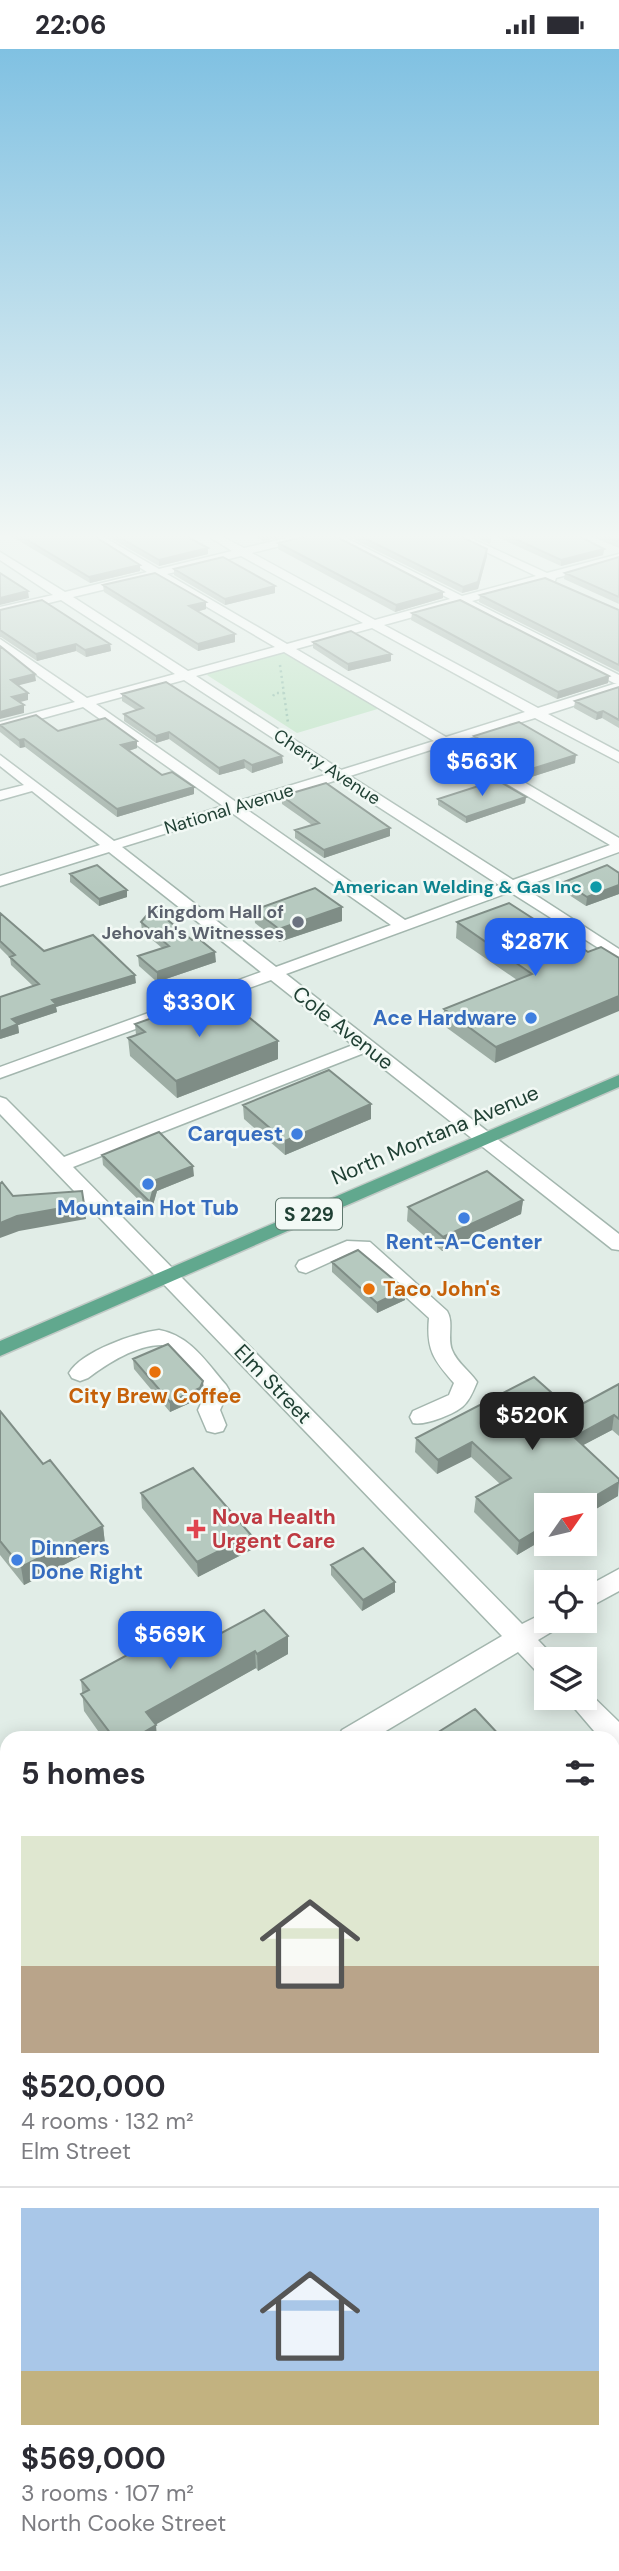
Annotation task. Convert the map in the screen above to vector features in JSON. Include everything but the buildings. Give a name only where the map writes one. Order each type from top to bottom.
[{"type":"main road","name":"North Montana Avenue","points":[[0,1349],[619,1080]]},
{"type":"street","points":[[15,654],[403,926]]},
{"type":"street","name":"Cherry Avenue","points":[[151,654],[619,955]]},
{"type":"street","points":[[0,726],[264,654]]},
{"type":"street","points":[[294,654],[619,845]]},
{"type":"street","points":[[428,654],[619,758]]},
{"type":"street","points":[[567,654],[619,680]]},
{"type":"street","name":"National Avenue","points":[[0,881],[619,687]]},
{"type":"street","name":"Cole Avenue","points":[[0,759],[619,1244]]},
{"type":"street","points":[[0,796],[34,786]]},
{"type":"street","points":[[0,1073],[619,845]]},
{"type":"street","points":[[61,1165],[366,1046]]},
{"type":"street","name":"Elm Street","points":[[0,1103],[534,1653]]},
{"type":"street","points":[[306,1266],[347,1247],[363,1247],[440,1316],[438,1346],[447,1361],[466,1382],[457,1400],[421,1417]]},
{"type":"street","points":[[80,1373],[95,1361],[150,1337],[166,1338],[178,1345],[218,1389],[209,1410],[215,1425]]},
{"type":"street","points":[[597,1592],[619,1579]]},
{"type":"street","points":[[363,1731],[534,1630]]},
{"type":"street","points":[[590,1710],[610,1731]]},
{"type":"path","points":[[280,663],[289,726]]},
{"type":"path","points":[[274,696],[284,693]]},
{"type":"green space","points":[[274,654],[289,654],[381,708],[297,733],[207,675],[212,671]]},
{"type":"place","name":"American Welding & Gas Inc","points":[[596,887]]},
{"type":"place","name":"Kingdom Hall of Jehovah's Witnesses","points":[[298,922]]},
{"type":"place","name":"Ace Hardware","points":[[531,1018]]},
{"type":"place","name":"Carquest","points":[[297,1134]]},
{"type":"place","name":"Mountain Hot Tub","points":[[148,1184]]},
{"type":"place","name":"Rent-A-Center","points":[[464,1218]]},
{"type":"place","name":"Taco John's","points":[[369,1289]]},
{"type":"place","name":"City Brew Coffee","points":[[155,1372]]},
{"type":"place","name":"Nova Health Urgent Care","points":[[196,1529]]},
{"type":"place","name":"Dinners Done Right","points":[[17,1560]]}]
